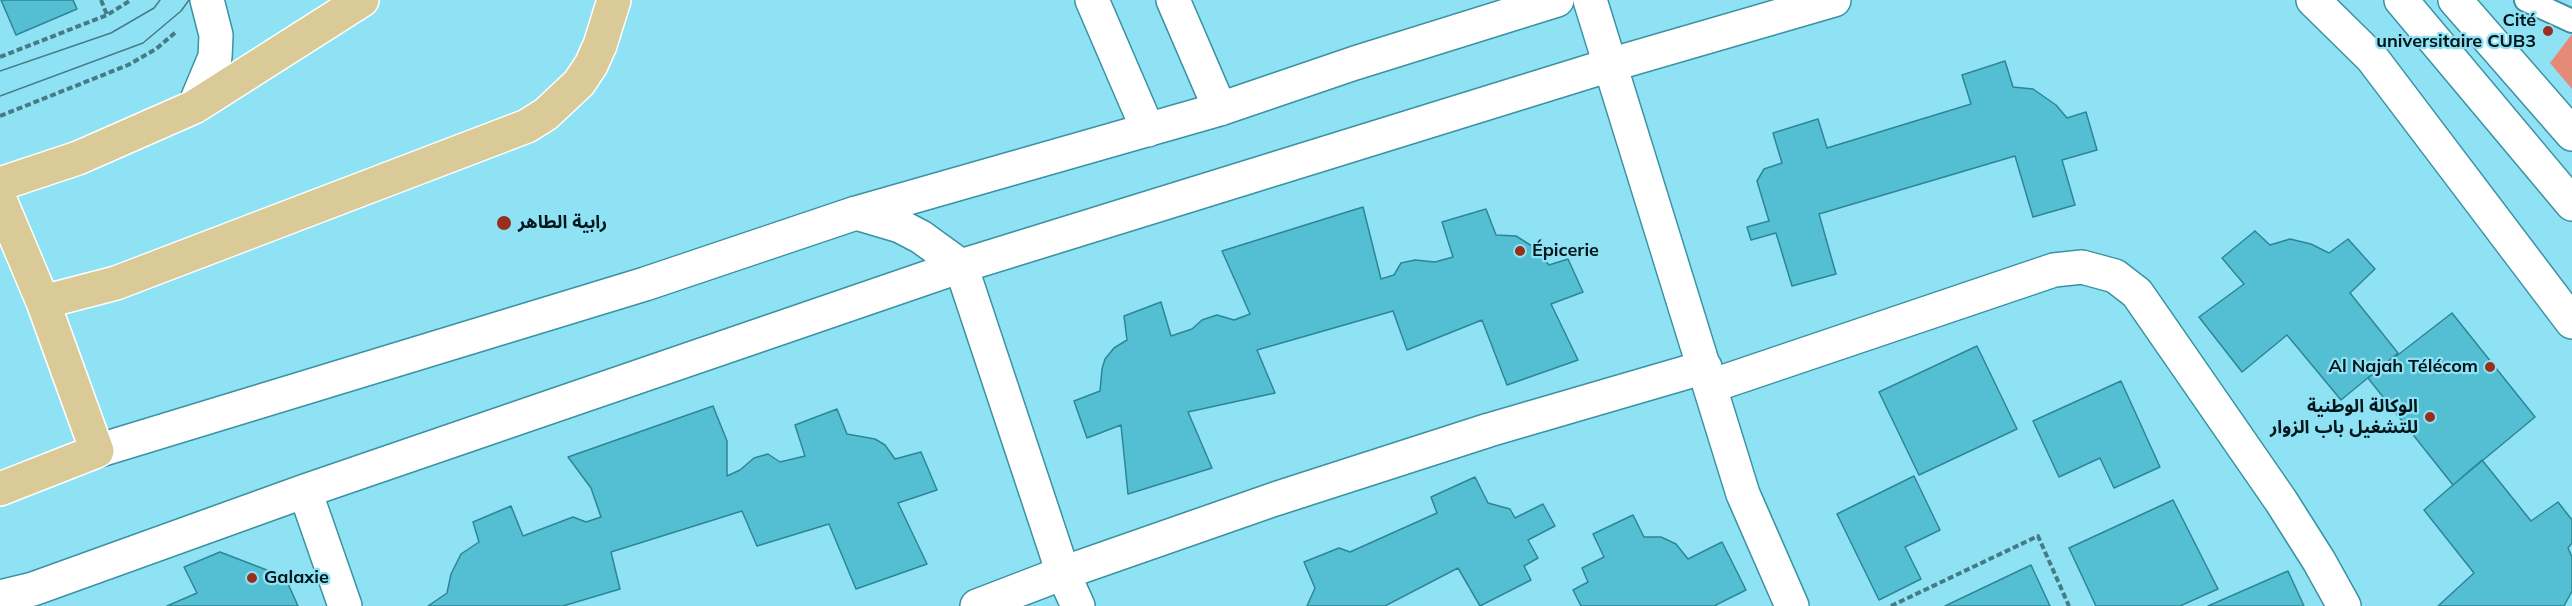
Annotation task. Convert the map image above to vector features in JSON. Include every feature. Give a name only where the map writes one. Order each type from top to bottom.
[{"type":"main road","points":[[0,184],[78,158],[194,107],[362,0]]},
{"type":"main road","points":[[43,302],[116,283],[527,126],[546,114],[579,83],[600,45],[614,0]]},
{"type":"main road","points":[[0,200],[43,302],[97,451],[0,489]]},
{"type":"street","points":[[194,107],[215,57],[216,35],[207,0]]},
{"type":"street","points":[[1092,0],[1148,129]]},
{"type":"street","points":[[1173,0],[1220,109]]},
{"type":"street","points":[[97,451],[645,284],[856,213],[1220,109],[1355,63],[1557,0]]},
{"type":"street","points":[[1590,0],[1743,494],[1792,606]]},
{"type":"street","points":[[0,597],[33,589],[305,491],[960,266],[1610,65],[1834,0]]},
{"type":"street","points":[[2313,0],[2372,58],[2572,322]]},
{"type":"street","points":[[2383,0],[2436,41]]},
{"type":"street","points":[[2401,0],[2572,204]]},
{"type":"street","points":[[2455,0],[2572,134]]},
{"type":"street","points":[[856,213],[900,226],[921,237],[960,266],[1063,573],[1078,606]]},
{"type":"street","points":[[977,606],[1063,573],[1275,499],[1489,430],[1708,377],[2054,270],[2082,267],[2115,276],[2138,293],[2281,501],[2344,606]]},
{"type":"street","points":[[305,491],[345,606]]},
{"type":"lane","points":[[2526,0],[2572,21]]},
{"type":"path","points":[[100,0],[107,15]]},
{"type":"path","points":[[0,57],[107,15],[131,0]]},
{"type":"path","points":[[0,116],[129,65],[156,50],[179,30]]},
{"type":"path","points":[[1891,606],[2038,536],[2069,606]]},
{"type":"shaded area","points":[[2572,34],[2572,89],[2550,63]]},
{"type":"building","points":[[1,0],[73,0],[77,9],[16,35]]},
{"type":"building","points":[[2005,61],[2013,87],[2033,89],[2056,105],[2067,118],[2086,112],[2097,150],[2062,160],[2075,205],[2033,217],[2015,156],[1819,214],[1836,274],[1792,286],[1776,233],[1751,240],[1747,227],[1769,221],[1757,181],[1764,169],[1782,163],[1773,133],[1818,119],[1827,148],[1971,104],[1962,75]]},
{"type":"building","points":[[1363,207],[1381,279],[1394,275],[1401,263],[1415,260],[1435,262],[1453,257],[1442,222],[1486,209],[1496,235],[1516,236],[1535,248],[1549,265],[1568,259],[1583,292],[1551,304],[1578,360],[1507,385],[1482,320],[1407,350],[1393,311],[1257,350],[1275,393],[1188,412],[1212,468],[1128,494],[1121,425],[1087,438],[1074,401],[1100,391],[1105,359],[1114,348],[1127,340],[1124,316],[1161,302],[1171,336],[1192,329],[1202,320],[1217,315],[1234,320],[1250,314],[1222,251]]},
{"type":"building","points":[[2255,231],[2270,245],[2290,239],[2311,244],[2329,253],[2348,239],[2375,269],[2350,293],[2398,353],[2341,400],[2287,335],[2242,372],[2199,317],[2244,284],[2222,258]]},
{"type":"building","points":[[2452,313],[2535,417],[2453,485],[2368,378]]},
{"type":"building","points":[[1977,346],[2017,429],[1919,475],[1879,392]]},
{"type":"building","points":[[2121,381],[2160,467],[2114,488],[2100,458],[2059,477],[2033,421]]},
{"type":"building","points":[[713,406],[727,441],[727,476],[740,470],[754,458],[768,454],[780,462],[805,456],[795,425],[837,409],[847,434],[875,439],[885,445],[895,459],[921,452],[937,490],[898,503],[927,564],[856,589],[829,524],[757,546],[742,511],[611,552],[620,589],[563,606],[428,606],[447,593],[451,574],[461,554],[479,542],[473,522],[511,506],[523,536],[573,517],[586,522],[601,517],[591,488],[568,457]]},
{"type":"building","points":[[2482,460],[2531,521],[2558,502],[2572,520],[2572,543],[2568,548],[2572,557],[2572,591],[2564,606],[2438,606],[2474,573],[2424,510]]},
{"type":"building","points":[[1914,476],[1940,530],[1905,547],[1921,579],[1879,600],[1837,514]]},
{"type":"building","points":[[1475,477],[1488,503],[1510,509],[1515,518],[1543,504],[1555,526],[1528,540],[1538,558],[1524,566],[1531,580],[1480,606],[1458,568],[1385,606],[1307,606],[1315,588],[1304,562],[1339,548],[1350,552],[1437,513],[1431,497]]},
{"type":"building","points":[[2173,500],[2218,589],[2180,606],[2096,606],[2069,548]]},
{"type":"building","points":[[1633,515],[1644,537],[1661,537],[1676,544],[1688,559],[1722,542],[1746,590],[1714,606],[1581,606],[1573,590],[1588,582],[1582,568],[1604,557],[1593,534]]},
{"type":"building","points":[[220,552],[285,577],[298,606],[167,606],[197,593],[184,567]]},
{"type":"building","points":[[2031,565],[2050,606],[1945,606]]},
{"type":"building","points":[[2288,571],[2304,606],[2208,606]]},
{"type":"tram line","points":[[0,71],[111,33],[154,8],[160,0]]},
{"type":"tram line","points":[[0,96],[143,43],[181,11],[189,0]]},
{"type":"place","name":"Cité universitaire CUB3","points":[[2548,31]]},
{"type":"place","name":"رابية الطاهر","points":[[504,223]]},
{"type":"place","name":"Épicerie","points":[[1520,251]]},
{"type":"place","name":"Al Najah Télécom","points":[[2490,367]]},
{"type":"place","name":"الوكالة الوطنية للتشغيل باب الزوار","points":[[2430,417]]},
{"type":"place","name":"Galaxie","points":[[252,578]]}]
